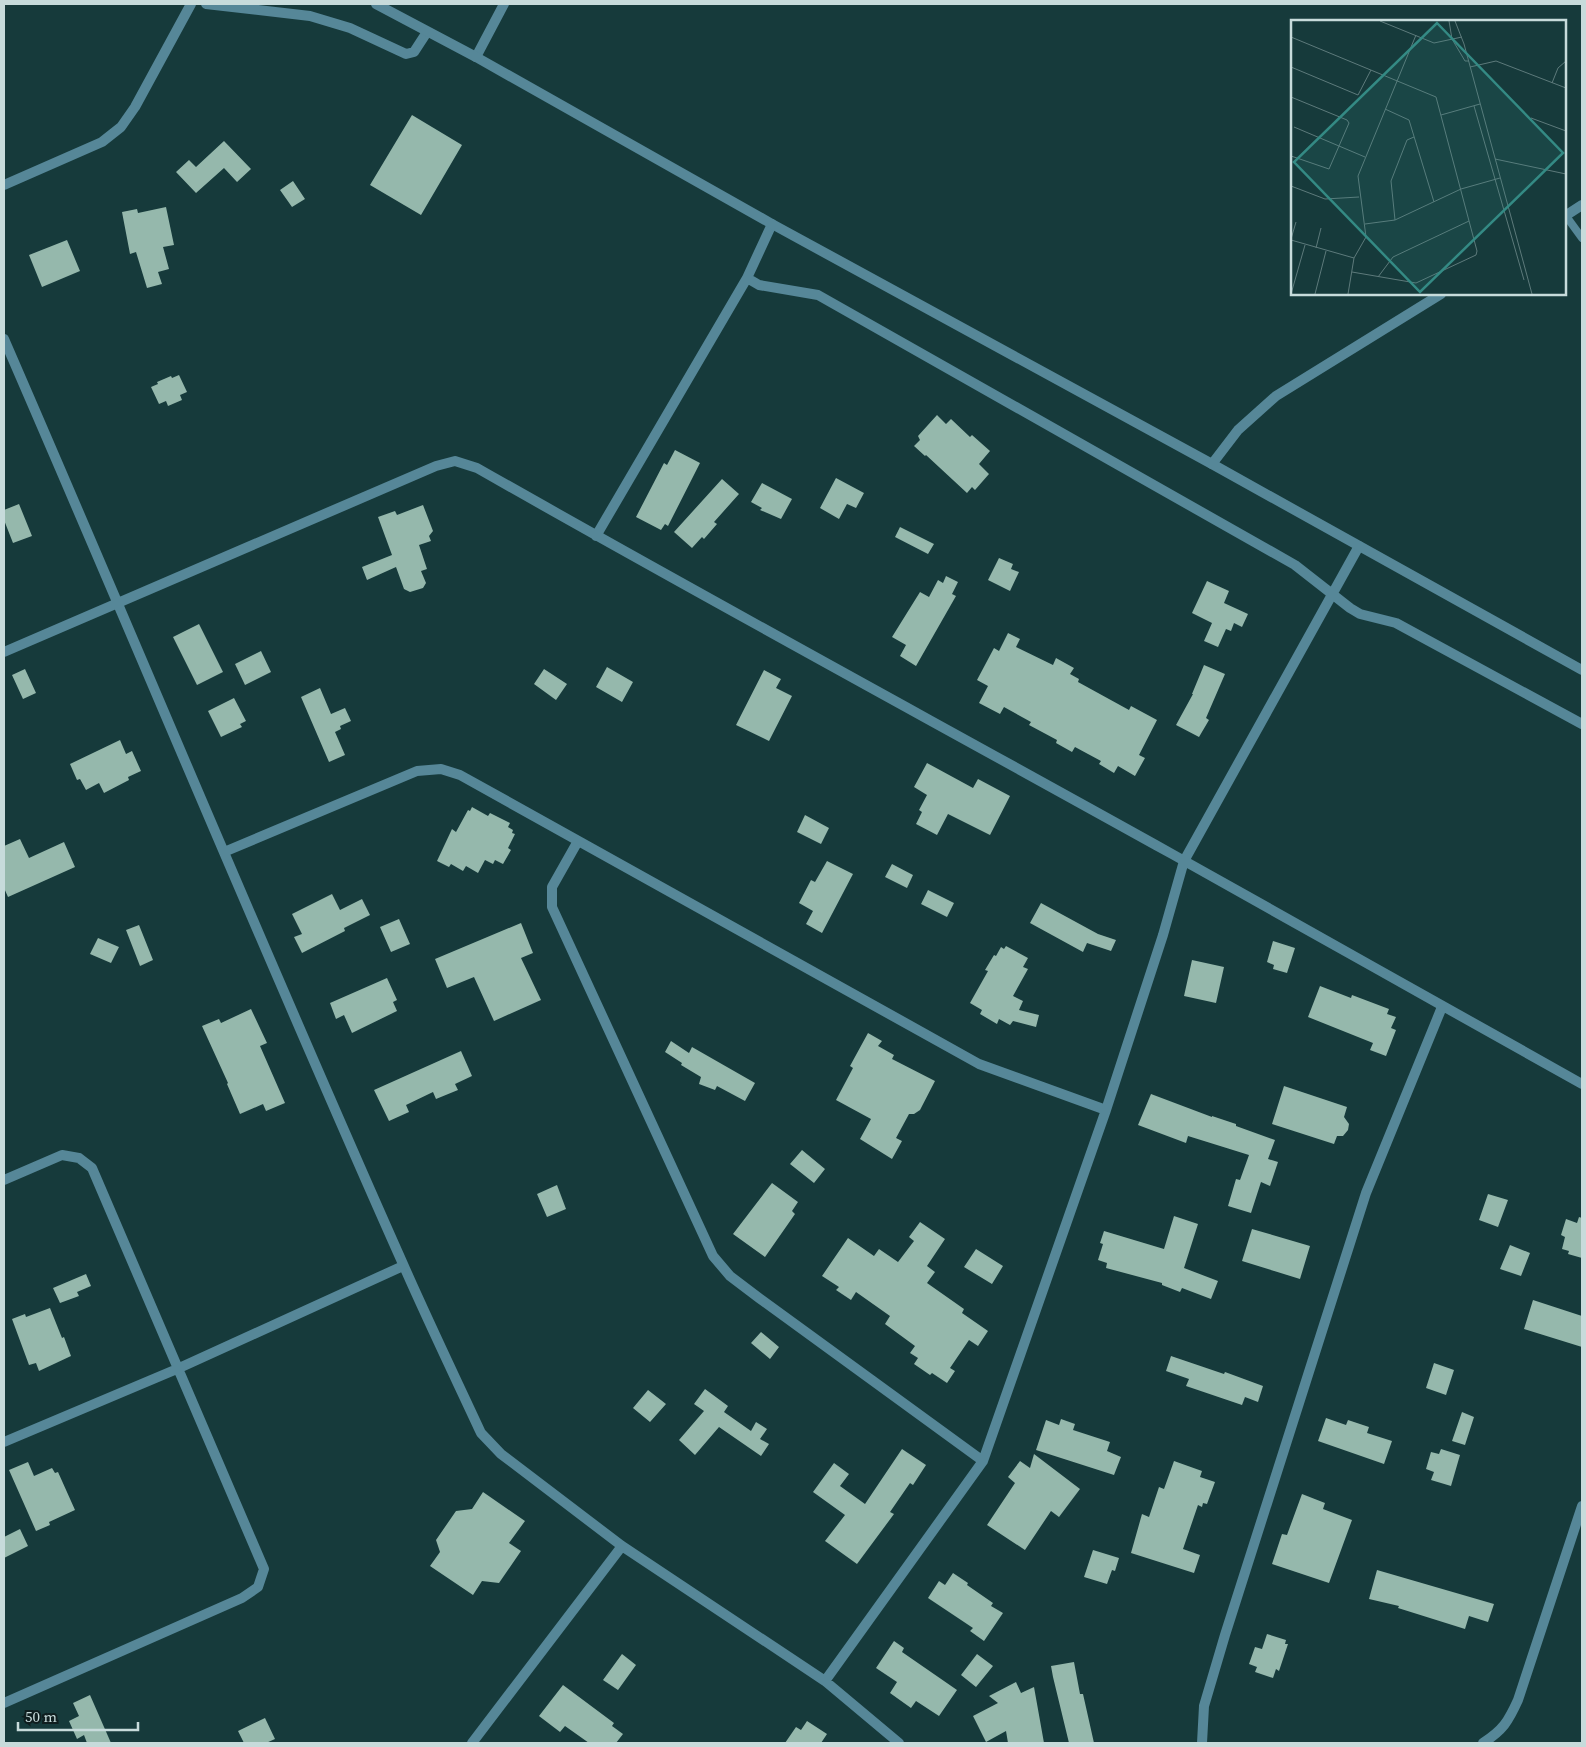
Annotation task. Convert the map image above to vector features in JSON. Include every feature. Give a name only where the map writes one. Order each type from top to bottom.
[{"type":"street","points":[[4,185],[102,142],[121,127],[135,107],[191,4]]},
{"type":"street","points":[[206,4],[310,16],[350,28],[406,54],[414,52],[427,32]]},
{"type":"street","points":[[376,4],[476,57],[772,224],[1212,464],[1582,670]]},
{"type":"street","points":[[476,57],[504,4]]},
{"type":"street","points":[[1566,215],[1582,205]]},
{"type":"street","points":[[596,536],[747,278],[772,224]]},
{"type":"street","points":[[747,278],[759,284],[818,295],[1295,565],[1331,595],[1360,614],[1396,623],[1582,724]]},
{"type":"street","points":[[1212,464],[1238,430],[1276,396],[1439,295]]},
{"type":"street","points":[[4,339],[404,1266],[482,1433],[501,1454],[622,1546],[825,1681],[899,1743]]},
{"type":"street","points":[[4,652],[436,466],[455,461],[476,468],[1184,860],[1442,1007],[1582,1084]]},
{"type":"street","points":[[825,1681],[983,1461],[1106,1110],[1163,935],[1184,860],[1359,546]]},
{"type":"street","points":[[224,852],[417,771],[441,769],[460,775],[979,1064],[1106,1110]]},
{"type":"street","points":[[578,841],[552,887],[552,908],[713,1256],[730,1276],[758,1298],[983,1461]]},
{"type":"street","points":[[1202,1743],[1204,1706],[1225,1635],[1366,1193],[1442,1007]]},
{"type":"street","points":[[4,1180],[62,1155],[79,1158],[92,1168],[264,1569],[258,1587],[242,1598],[4,1703]]},
{"type":"street","points":[[4,1442],[177,1369],[404,1266]]},
{"type":"street","points":[[1483,1743],[1496,1734],[1509,1720],[1518,1700],[1582,1506]]},
{"type":"street","points":[[472,1743],[622,1546]]},
{"type":"lane","points":[[1566,217],[1582,238]]},
{"type":"building","points":[[412,115],[462,145],[421,215],[370,185]]},
{"type":"building","points":[[224,141],[251,169],[237,182],[224,168],[196,193],[176,172],[189,160],[196,167]]},
{"type":"building","points":[[293,181],[305,199],[292,207],[280,190]]},
{"type":"building","points":[[166,207],[174,245],[163,247],[169,269],[158,272],[162,284],[147,288],[136,252],[130,254],[122,212],[137,209],[138,213]]},
{"type":"building","points":[[67,240],[80,271],[42,287],[29,255]]},
{"type":"building","points":[[179,375],[187,392],[180,395],[182,400],[168,406],[166,401],[159,404],[151,387],[171,376],[172,378]]},
{"type":"building","points":[[937,415],[946,424],[951,419],[970,437],[972,435],[990,451],[979,464],[989,474],[975,490],[972,487],[967,493],[914,446],[920,440],[918,436]]},
{"type":"building","points":[[675,450],[700,463],[668,526],[665,524],[661,530],[636,517],[664,463],[667,465]]},
{"type":"building","points":[[836,478],[864,493],[856,508],[847,504],[839,519],[820,508]]},
{"type":"building","points":[[722,479],[739,494],[714,522],[717,524],[704,539],[702,537],[692,548],[674,532]]},
{"type":"building","points":[[762,483],[792,499],[781,519],[760,510],[762,508],[751,502]]},
{"type":"building","points":[[19,504],[32,536],[13,543],[4,520],[4,510]]},
{"type":"building","points":[[423,505],[433,531],[429,536],[431,541],[419,545],[427,569],[421,571],[426,583],[423,588],[410,592],[404,589],[396,567],[367,580],[362,567],[392,555],[378,517],[395,511],[397,515]]},
{"type":"building","points":[[900,527],[934,544],[928,554],[895,537]]},
{"type":"building","points":[[999,558],[1013,564],[1011,569],[1019,572],[1010,591],[988,580]]},
{"type":"building","points":[[946,576],[958,582],[952,594],[956,596],[916,666],[900,656],[906,645],[892,637],[920,592],[929,597],[938,580],[943,583]]},
{"type":"building","points":[[1207,581],[1229,591],[1224,603],[1248,614],[1242,627],[1234,623],[1231,631],[1226,629],[1218,647],[1204,641],[1212,623],[1192,613]]},
{"type":"building","points":[[199,624],[223,672],[197,685],[173,637]]},
{"type":"building","points":[[1008,633],[1020,639],[1016,647],[1053,665],[1056,658],[1074,668],[1070,674],[1079,679],[1078,682],[1129,710],[1131,706],[1157,720],[1139,755],[1145,758],[1135,776],[1118,766],[1114,773],[1099,764],[1101,761],[1075,747],[1072,752],[1056,743],[1057,740],[1029,725],[1031,722],[1004,707],[1000,714],[979,703],[988,686],[977,680],[994,648],[999,651]]},
{"type":"building","points":[[261,651],[271,672],[245,685],[235,664]]},
{"type":"building","points":[[1204,665],[1225,674],[1206,718],[1209,720],[1199,737],[1176,725],[1193,694]]},
{"type":"building","points":[[607,667],[633,682],[622,702],[596,687]]},
{"type":"building","points":[[25,669],[36,693],[23,699],[12,675]]},
{"type":"building","points":[[544,669],[567,684],[556,700],[534,684]]},
{"type":"building","points":[[764,670],[781,679],[776,688],[792,696],[769,741],[736,725]]},
{"type":"building","points":[[320,688],[331,714],[345,708],[351,721],[340,726],[341,729],[335,732],[345,755],[329,762],[301,697]]},
{"type":"building","points":[[234,698],[246,721],[240,724],[242,727],[221,737],[208,711]]},
{"type":"building","points":[[120,740],[126,754],[132,751],[141,771],[128,777],[129,780],[104,793],[99,783],[86,790],[80,779],[77,780],[70,764]]},
{"type":"building","points":[[927,763],[973,788],[978,779],[1010,796],[990,835],[948,814],[937,835],[916,824],[922,812],[919,810],[927,795],[914,787]]},
{"type":"building","points":[[472,807],[488,816],[490,813],[510,823],[508,827],[515,834],[508,848],[511,850],[503,864],[495,860],[493,864],[485,860],[478,873],[466,866],[463,871],[451,864],[449,867],[437,861],[452,829],[456,832],[468,810],[470,811]]},
{"type":"building","points":[[805,815],[829,828],[821,844],[797,832]]},
{"type":"building","points":[[20,839],[29,858],[64,842],[75,867],[8,897],[4,888],[4,846]]},
{"type":"building","points":[[827,861],[853,874],[822,933],[806,924],[813,911],[799,903],[811,880],[815,882]]},
{"type":"building","points":[[892,864],[913,875],[907,888],[885,877]]},
{"type":"building","points":[[928,890],[954,903],[947,917],[921,904]]},
{"type":"building","points":[[332,894],[340,910],[362,899],[370,915],[344,928],[345,931],[302,953],[294,937],[302,934],[292,914]]},
{"type":"building","points":[[1041,903],[1098,934],[1116,940],[1111,951],[1087,943],[1083,952],[1030,923]]},
{"type":"building","points":[[399,919],[410,944],[391,952],[380,927]]},
{"type":"building","points":[[521,923],[533,953],[521,958],[541,1000],[494,1021],[474,977],[447,988],[435,959]]},
{"type":"building","points":[[139,925],[153,960],[140,966],[126,930]]},
{"type":"building","points":[[98,938],[119,947],[111,963],[90,954]]},
{"type":"building","points":[[1273,941],[1295,948],[1287,973],[1273,969],[1274,965],[1267,962]]},
{"type":"building","points":[[1006,946],[1028,958],[1023,967],[1028,969],[1013,996],[1023,1001],[1019,1010],[1039,1015],[1036,1027],[1013,1021],[1010,1025],[999,1019],[997,1024],[980,1014],[982,1010],[970,1003],[988,971],[985,970],[994,955],[996,956],[1001,947],[1004,949]]},
{"type":"building","points":[[1192,960],[1224,967],[1216,1003],[1184,996]]},
{"type":"building","points":[[387,978],[397,1000],[393,1002],[397,1011],[352,1033],[344,1015],[336,1019],[330,1003]]},
{"type":"building","points":[[1320,986],[1351,998],[1352,995],[1389,1009],[1387,1014],[1396,1017],[1391,1028],[1396,1030],[1386,1056],[1370,1050],[1373,1043],[1308,1017]]},
{"type":"building","points":[[251,1009],[267,1043],[260,1046],[285,1103],[266,1111],[263,1104],[240,1114],[202,1026],[219,1019],[221,1023]]},
{"type":"building","points":[[868,1033],[882,1041],[878,1046],[894,1055],[892,1059],[935,1081],[920,1110],[914,1114],[909,1114],[896,1138],[902,1141],[892,1159],[860,1139],[871,1119],[836,1100],[853,1068],[850,1066]]},
{"type":"building","points":[[671,1041],[689,1053],[692,1047],[755,1083],[745,1101],[717,1086],[715,1090],[699,1084],[701,1077],[681,1065],[682,1063],[665,1052]]},
{"type":"building","points":[[461,1051],[472,1076],[455,1084],[458,1090],[436,1099],[433,1092],[406,1105],[409,1112],[389,1121],[374,1090]]},
{"type":"building","points":[[1284,1086],[1347,1107],[1344,1117],[1349,1124],[1348,1130],[1343,1136],[1337,1136],[1334,1144],[1272,1124]]},
{"type":"building","points":[[1151,1094],[1275,1140],[1268,1159],[1278,1162],[1270,1186],[1261,1182],[1251,1213],[1228,1206],[1236,1179],[1240,1180],[1249,1155],[1188,1136],[1186,1143],[1138,1125]]},
{"type":"building","points":[[802,1150],[825,1169],[814,1183],[790,1164]]},
{"type":"building","points":[[772,1183],[798,1202],[792,1211],[795,1214],[765,1257],[733,1234]]},
{"type":"building","points":[[557,1185],[566,1209],[547,1217],[537,1194]]},
{"type":"building","points":[[1488,1194],[1508,1200],[1498,1227],[1479,1220]]},
{"type":"building","points":[[1174,1216],[1198,1224],[1184,1268],[1218,1281],[1211,1299],[1182,1288],[1180,1292],[1162,1285],[1162,1283],[1106,1268],[1107,1263],[1098,1260],[1103,1244],[1100,1243],[1104,1231],[1164,1249]]},
{"type":"building","points":[[1579,1217],[1582,1218],[1582,1258],[1568,1254],[1569,1251],[1562,1249],[1565,1237],[1561,1235],[1566,1219],[1577,1223]]},
{"type":"building","points":[[920,1222],[945,1239],[927,1266],[935,1272],[927,1283],[964,1309],[962,1313],[988,1331],[978,1346],[969,1340],[950,1368],[955,1371],[947,1383],[932,1373],[930,1375],[914,1364],[918,1358],[910,1353],[915,1346],[885,1324],[890,1316],[856,1292],[851,1300],[836,1290],[839,1287],[822,1276],[848,1238],[874,1256],[879,1249],[898,1262],[914,1241],[909,1237]]},
{"type":"building","points":[[1252,1229],[1310,1246],[1300,1279],[1242,1261]]},
{"type":"building","points":[[1510,1245],[1530,1253],[1521,1276],[1500,1269]]},
{"type":"building","points":[[976,1249],[1003,1266],[992,1284],[964,1267]]},
{"type":"building","points":[[86,1274],[91,1286],[77,1292],[79,1296],[60,1303],[53,1288]]},
{"type":"building","points":[[1533,1300],[1582,1316],[1582,1347],[1524,1329]]},
{"type":"building","points":[[50,1308],[71,1356],[39,1371],[36,1363],[29,1365],[12,1319],[25,1314],[26,1317]]},
{"type":"building","points":[[761,1332],[779,1347],[770,1359],[751,1343]]},
{"type":"building","points":[[1171,1356],[1224,1374],[1225,1372],[1263,1386],[1258,1402],[1245,1397],[1242,1405],[1186,1386],[1189,1379],[1166,1371]]},
{"type":"building","points":[[1434,1363],[1454,1370],[1446,1395],[1426,1388]]},
{"type":"building","points":[[705,1389],[728,1406],[724,1412],[751,1431],[756,1422],[767,1429],[760,1439],[769,1444],[761,1456],[719,1427],[695,1455],[679,1440],[704,1411],[694,1404]]},
{"type":"building","points":[[648,1390],[666,1404],[650,1422],[633,1408]]},
{"type":"building","points":[[1462,1412],[1474,1417],[1465,1445],[1452,1441]]},
{"type":"building","points":[[1326,1418],[1346,1425],[1348,1420],[1369,1427],[1367,1433],[1392,1441],[1384,1464],[1318,1441]]},
{"type":"building","points":[[1061,1419],[1075,1424],[1073,1430],[1110,1442],[1107,1451],[1121,1457],[1114,1475],[1036,1450],[1046,1420],[1059,1425]]},
{"type":"building","points":[[902,1449],[926,1465],[913,1485],[910,1483],[890,1512],[894,1514],[857,1564],[825,1541],[845,1515],[813,1492],[834,1463],[849,1474],[840,1486],[865,1504]]},
{"type":"building","points":[[1441,1449],[1460,1455],[1451,1486],[1431,1480],[1434,1472],[1426,1469],[1431,1452],[1439,1454]]},
{"type":"building","points":[[1034,1454],[1080,1489],[1059,1517],[1051,1511],[1025,1550],[987,1525],[1015,1483],[1008,1477],[1020,1461],[1030,1468]]},
{"type":"building","points":[[1174,1461],[1202,1471],[1200,1477],[1215,1482],[1207,1504],[1203,1503],[1202,1507],[1198,1505],[1183,1549],[1200,1555],[1194,1573],[1131,1553],[1142,1514],[1149,1517],[1159,1487],[1164,1489]]},
{"type":"building","points":[[28,1462],[34,1476],[52,1468],[55,1473],[58,1472],[75,1510],[49,1522],[50,1525],[36,1531],[9,1470]]},
{"type":"building","points":[[483,1492],[525,1521],[509,1543],[521,1551],[499,1583],[482,1581],[473,1595],[430,1566],[440,1552],[436,1540],[456,1511],[472,1509]]},
{"type":"building","points":[[1302,1494],[1325,1503],[1323,1509],[1352,1520],[1329,1583],[1272,1564],[1282,1534],[1287,1535]]},
{"type":"building","points":[[20,1529],[28,1546],[4,1558],[4,1537]]},
{"type":"building","points":[[1093,1550],[1119,1558],[1115,1571],[1112,1570],[1107,1584],[1084,1577]]},
{"type":"building","points":[[1377,1570],[1494,1604],[1488,1622],[1469,1616],[1465,1629],[1398,1608],[1399,1606],[1369,1599]]},
{"type":"building","points":[[953,1573],[993,1603],[991,1606],[1003,1613],[984,1641],[970,1631],[973,1628],[928,1598],[939,1581],[945,1585]]},
{"type":"building","points":[[1267,1634],[1286,1640],[1285,1644],[1288,1644],[1279,1671],[1276,1669],[1273,1678],[1255,1672],[1257,1667],[1249,1664],[1255,1647],[1262,1649]]},
{"type":"building","points":[[894,1641],[904,1648],[902,1652],[957,1690],[939,1716],[916,1701],[911,1708],[890,1693],[897,1682],[876,1668]]},
{"type":"building","points":[[622,1654],[636,1665],[618,1690],[603,1680]]},
{"type":"building","points":[[977,1654],[993,1666],[976,1687],[961,1675]]},
{"type":"building","points":[[1074,1662],[1080,1694],[1083,1694],[1094,1743],[1069,1743],[1051,1666]]},
{"type":"building","points":[[1016,1682],[1021,1693],[1034,1687],[1044,1743],[1008,1743],[1006,1731],[986,1742],[973,1716],[998,1703],[989,1696]]},
{"type":"building","points":[[563,1685],[614,1723],[612,1726],[623,1734],[616,1743],[589,1743],[565,1726],[560,1732],[539,1716]]},
{"type":"building","points":[[90,1695],[111,1743],[87,1743],[84,1735],[77,1739],[69,1721],[79,1716],[73,1703]]},
{"type":"building","points":[[265,1718],[275,1739],[266,1743],[244,1743],[238,1731]]},
{"type":"building","points":[[807,1721],[827,1734],[821,1743],[785,1743],[796,1727],[801,1730]]}]
